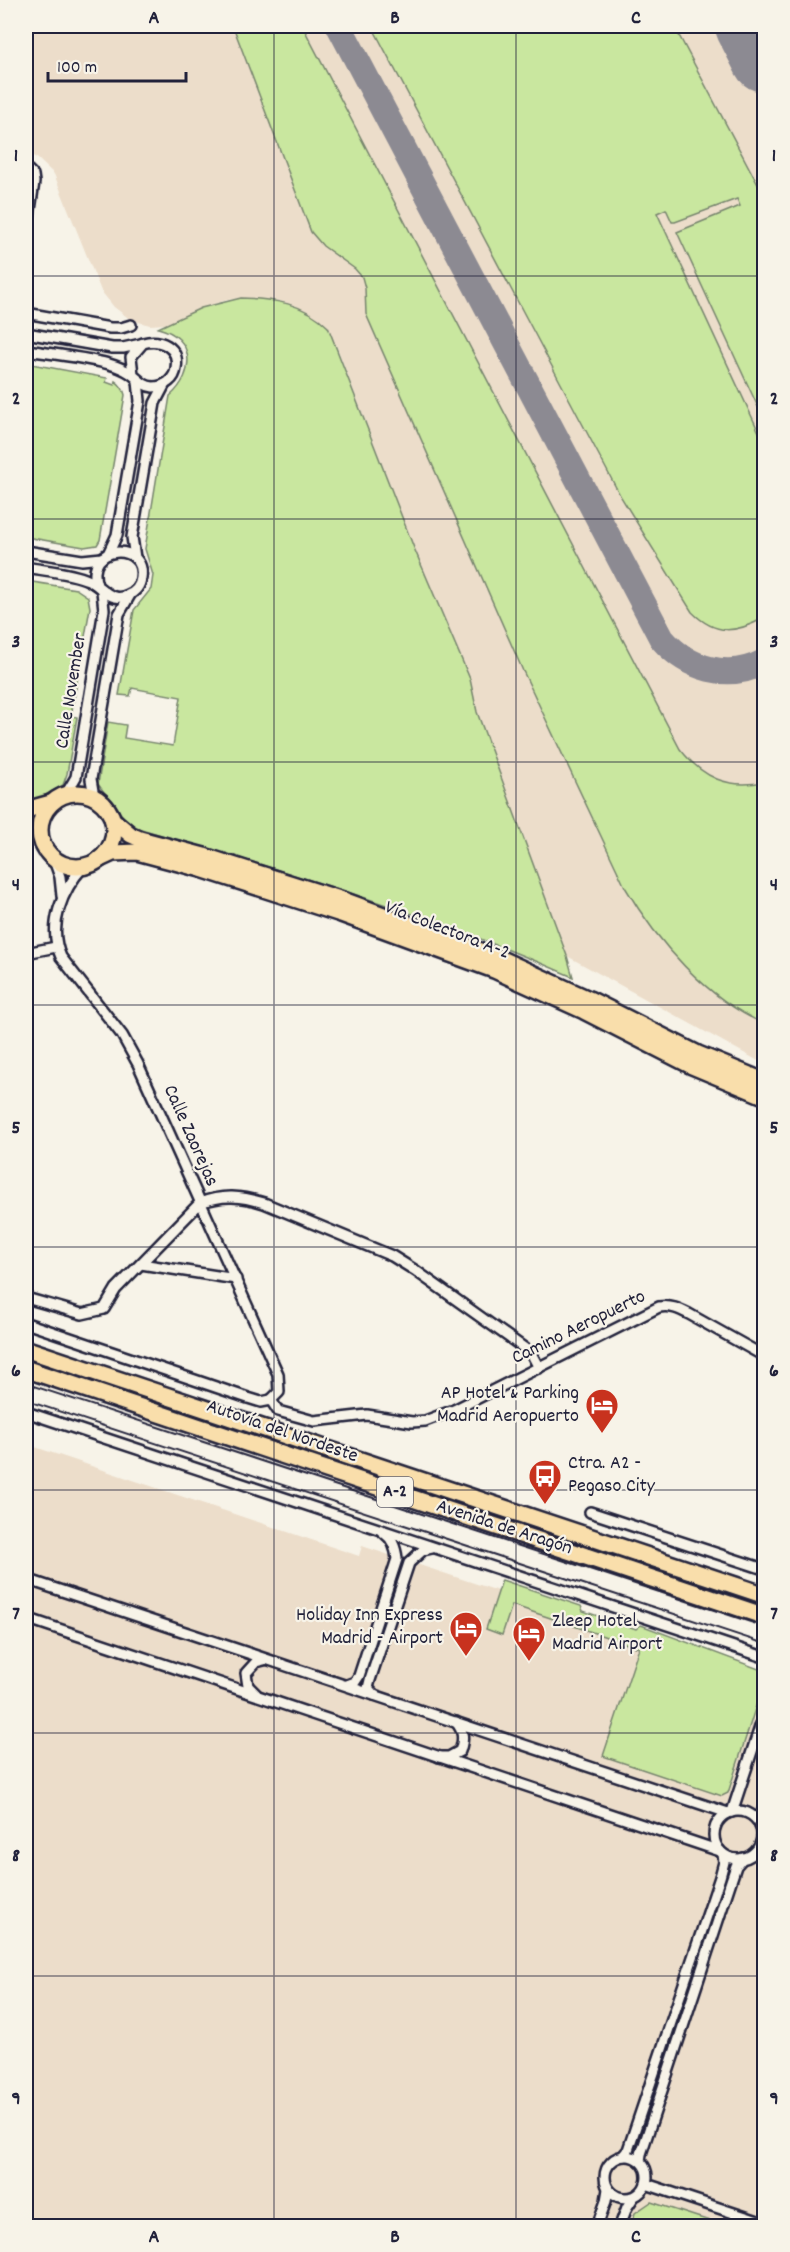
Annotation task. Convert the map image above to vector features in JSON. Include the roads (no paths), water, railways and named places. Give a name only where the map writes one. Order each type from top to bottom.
[{"type":"highway","name":"Autovía del Nordeste","points":[[26,1348],[765,1595]]},
{"type":"highway","name":"Autovía del Nordeste","points":[[26,1369],[765,1616]]},
{"type":"highway","points":[[681,1567],[765,1590]]},
{"type":"main road","points":[[26,810],[51,803],[66,794],[75,793],[94,797],[109,811],[114,831],[108,851],[100,859],[83,867],[73,867],[54,860],[42,844],[26,831]]},
{"type":"main road","points":[[42,844],[39,826],[41,818],[51,803]]},
{"type":"main road","name":"Vía Colectora A-2","points":[[113,820],[131,835],[140,839],[215,859],[346,901],[499,958],[589,999],[698,1054],[765,1081]]},
{"type":"main road","name":"Vía Colectora A-2","points":[[100,859],[113,854],[137,852],[341,914],[515,980],[692,1066],[765,1096]]},
{"type":"street","points":[[26,168],[33,176],[34,182],[26,238]]},
{"type":"street","points":[[26,313],[110,328],[131,325]]},
{"type":"street","points":[[26,333],[112,348],[159,341],[172,350],[177,364],[176,372],[165,384],[155,404],[132,537],[141,578],[136,590],[130,595],[116,598],[80,577],[26,567]]},
{"type":"street","points":[[100,588],[96,568],[117,535],[140,401],[131,357],[143,343]]},
{"type":"street","points":[[26,350],[108,364],[151,387],[165,384]]},
{"type":"street","points":[[26,551],[82,560],[122,551],[135,558]]},
{"type":"street","name":"Calle November","points":[[66,794],[76,777],[104,610],[100,588]]},
{"type":"street","name":"Calle November","points":[[94,797],[91,779],[119,614],[130,595]]},
{"type":"street","points":[[26,953],[56,947],[55,936],[62,896],[60,877],[54,860]]},
{"type":"street","points":[[62,896],[83,867]]},
{"type":"street","name":"Calle Zaorejas","points":[[56,947],[61,957],[130,1049],[278,1374],[279,1392],[271,1400]]},
{"type":"street","points":[[26,1298],[82,1314],[104,1309],[116,1289],[200,1203],[213,1198],[243,1197],[376,1248],[416,1271],[531,1353],[539,1368]]},
{"type":"street","points":[[141,1264],[236,1278]]},
{"type":"street","name":"Camino Aeropuerto","points":[[271,1400],[278,1411],[314,1421],[367,1416],[412,1422],[425,1421],[454,1410],[659,1307],[667,1306],[677,1308],[765,1356]]},
{"type":"street","points":[[26,1323],[248,1398],[261,1402],[271,1400]]},
{"type":"street","name":"Avenida de Aragón","points":[[26,1392],[765,1635]]},
{"type":"street","points":[[26,1411],[765,1657]]},
{"type":"street","points":[[590,1512],[765,1569]]},
{"type":"street","points":[[347,1685],[355,1682],[359,1676],[397,1559],[396,1549],[389,1537],[374,1527]]},
{"type":"street","points":[[374,1695],[368,1688],[370,1680],[409,1563],[423,1550],[435,1547]]},
{"type":"street","points":[[26,1580],[730,1812],[749,1813],[756,1818],[762,1840],[755,1852],[743,1858],[736,1866],[640,2161]]},
{"type":"street","points":[[26,1618],[722,1852],[729,1857],[743,1858]]},
{"type":"street","points":[[746,1651],[765,1664]]},
{"type":"street","points":[[257,1695],[248,1686],[246,1673],[256,1662],[264,1660]]},
{"type":"street","points":[[623,2156],[628,2150],[720,1877],[724,1862],[722,1852],[714,1838],[714,1830],[717,1823],[730,1812],[765,1715]]},
{"type":"street","points":[[437,1758],[449,1757],[460,1751],[464,1740],[462,1730],[456,1722]]},
{"type":"street","points":[[760,1826],[765,1806]]},
{"type":"street","points":[[597,2226],[608,2189],[604,2176],[606,2168],[616,2158],[623,2156],[640,2161],[647,2172],[644,2190],[633,2198],[620,2226]]},
{"type":"street","points":[[646,2184],[765,2223]]},
{"type":"street","points":[[608,2189],[619,2198],[633,2198]]},
{"type":"place","name":"AP Hotel & Parking Madrid Aeropuerto","points":[[602,1434]]},
{"type":"place","name":"Ctra. A2 - Pegaso City","points":[[545,1505]]},
{"type":"place","name":"Holiday Inn Express Madrid - Airport","points":[[466,1657]]},
{"type":"place","name":"Zleep Hotel Madrid Airport","points":[[529,1662]]}]
